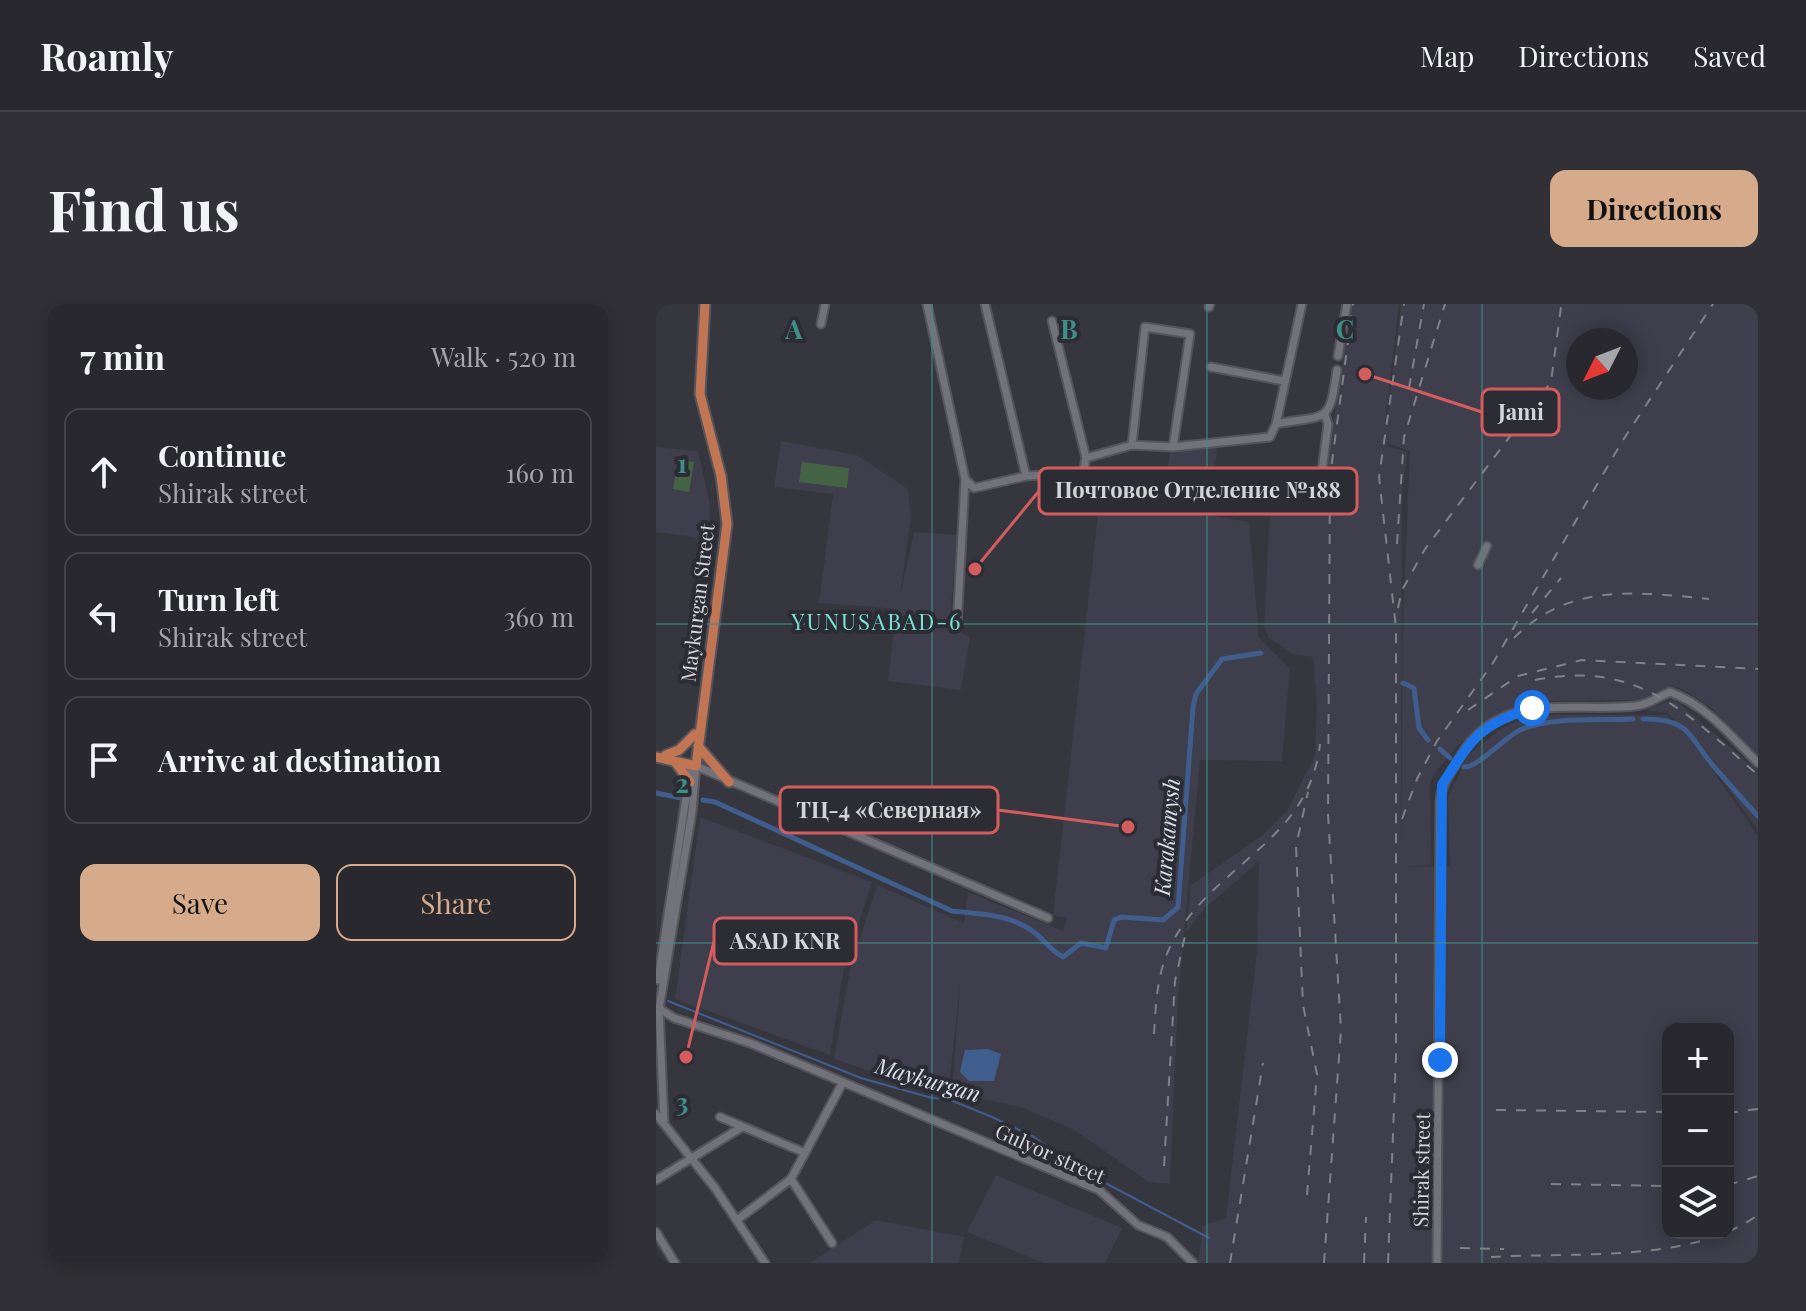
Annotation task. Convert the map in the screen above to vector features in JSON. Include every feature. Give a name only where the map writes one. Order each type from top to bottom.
[{"type":"main road","name":"Maykurgan Street","points":[[693,764],[698,746],[727,524],[723,485],[700,394],[705,304]]},
{"type":"main road","points":[[661,756],[679,750],[695,734],[701,721]]},
{"type":"main road","points":[[661,756],[693,764],[695,734]]},
{"type":"main road","points":[[698,746],[729,782]]},
{"type":"main road","points":[[661,756],[683,769],[691,785]]},
{"type":"street","points":[[821,324],[825,304]]},
{"type":"street","points":[[927,304],[965,479],[957,627]]},
{"type":"street","points":[[985,304],[1026,476]]},
{"type":"street","points":[[1086,458],[1132,445],[1173,447],[1270,437],[1276,424],[1302,304]]},
{"type":"street","points":[[1338,356],[1347,304]]},
{"type":"street","points":[[965,479],[974,488],[1026,476],[1087,476],[1086,458],[1052,321]]},
{"type":"street","points":[[1132,445],[1145,327],[1190,334],[1173,447]]},
{"type":"street","points":[[1211,367],[1284,381]]},
{"type":"street","points":[[1276,424],[1325,415],[1332,408],[1337,370]]},
{"type":"street","points":[[1322,471],[1328,424],[1325,415]]},
{"type":"street","points":[[1478,565],[1487,546]]},
{"type":"street","name":"Shirak street","points":[[1437,1263],[1440,802],[1442,785],[1465,746],[1495,723],[1532,708],[1552,705],[1635,706],[1670,692],[1704,710],[1758,763]]},
{"type":"street","points":[[693,764],[1048,918]]},
{"type":"street","name":"Maykurgan Street","points":[[665,1125],[657,1008],[689,812],[693,764]]},
{"type":"street","name":"Maykurgan Street","points":[[656,994],[689,812]]},
{"type":"street","name":"Gulyor street","points":[[657,1008],[674,1018],[723,1033],[1099,1190],[1138,1225],[1167,1237],[1193,1263]]},
{"type":"street","points":[[656,1057],[659,1105],[665,1125]]},
{"type":"street","points":[[737,1220],[791,1179],[843,1082]]},
{"type":"street","points":[[656,1114],[737,1220],[765,1263]]},
{"type":"street","points":[[720,1117],[803,1152]]},
{"type":"street","points":[[656,1180],[742,1127]]},
{"type":"street","points":[[791,1179],[832,1243]]},
{"type":"street","points":[[656,1232],[675,1263]]},
{"type":"shaded area","points":[[1351,304],[1399,304],[1385,422],[1391,424],[1387,421],[1401,304],[1758,304],[1758,755],[1710,707],[1683,689],[1670,686],[1642,700],[1542,701],[1516,708],[1459,744],[1434,774],[1430,783],[1431,865],[1404,867],[1450,866],[1448,797],[1468,755],[1502,728],[1535,715],[1667,715],[1689,736],[1758,836],[1758,1263],[1198,1263],[1203,1226],[1226,1218],[1257,950],[1259,862],[1206,907],[1186,932],[1191,885],[1260,837],[1286,812],[1315,756],[1317,705],[1313,657],[1293,654],[1269,638],[1264,626],[1271,494],[1313,498],[1326,473]],"holes":[[[1387,443],[1410,451],[1403,617],[1401,848],[1402,493],[1408,452],[1386,446]]]},
{"type":"shaded area","points":[[781,441],[857,455],[908,489],[911,516],[900,596],[914,532],[957,535],[950,620],[897,616],[898,609],[819,603],[833,494],[774,487]]},
{"type":"shaded area","points":[[656,447],[698,451],[710,505],[709,539],[656,532]]},
{"type":"shaded area","points":[[1217,447],[1212,503],[1163,493],[1171,449]]},
{"type":"shaded area","points":[[1100,496],[1249,522],[1259,638],[1290,668],[1282,761],[1200,760],[1178,999],[1170,1184],[1149,1182],[1074,1130],[1024,1108],[952,1092],[960,985],[948,1098],[834,1059],[850,969],[877,885],[964,923],[968,892],[1063,931],[1067,918],[1053,915]]},
{"type":"shaded area","points":[[895,619],[948,623],[970,638],[961,690],[888,681]]},
{"type":"shaded area","points":[[1674,699],[1758,771],[1758,831],[1689,733],[1667,713],[1644,710]]},
{"type":"shaded area","points":[[700,817],[872,882],[844,969],[830,1055],[675,999]]},
{"type":"shaded area","points":[[996,1175],[1122,1228],[1105,1263],[1044,1263],[967,1232]]},
{"type":"shaded area","points":[[876,1220],[964,1237],[959,1263],[810,1263]]},
{"type":"green space","points":[[678,460],[694,462],[689,492],[673,489]]},
{"type":"green space","points":[[802,462],[849,468],[847,488],[799,482]]},
{"type":"water","points":[[988,1049],[1001,1054],[994,1081],[969,1081],[960,1072],[965,1050]]},
{"type":"waterway","name":"Karakamysh","points":[[703,800],[715,802],[952,911],[994,916],[1025,926],[1063,957],[1081,943],[1106,948],[1114,920],[1121,917],[1163,920],[1178,907],[1196,694],[1222,659],[1261,653]]},
{"type":"waterway","name":"Karakamysh","points":[[1403,683],[1414,688],[1419,728],[1428,740]]},
{"type":"waterway","name":"Karakamysh","points":[[1464,767],[1476,763],[1520,730],[1533,726],[1561,721],[1633,719]]},
{"type":"waterway","name":"Karakamysh","points":[[1643,719],[1681,726],[1758,816]]},
{"type":"waterway","name":"Karakamysh","points":[[1440,749],[1450,758]]},
{"type":"waterway","name":"Karakamysh","points":[[656,793],[681,798]]},
{"type":"waterway","name":"Maykurgan","points":[[668,1001],[861,1078],[932,1098],[948,1099],[992,1117],[1034,1137],[1081,1170],[1209,1238]]},
{"type":"railway","points":[[1324,1263],[1341,1030],[1328,814],[1330,477],[1353,304]]},
{"type":"railway","points":[[1388,1263],[1396,1056],[1396,628],[1379,477],[1404,304]]},
{"type":"railway","points":[[1409,388],[1424,304]]},
{"type":"railway","points":[[1397,544],[1404,437],[1445,304]]},
{"type":"railway","points":[[1402,819],[1417,779],[1437,741],[1493,663],[1623,440],[1713,304]]},
{"type":"railway","points":[[1398,608],[1402,590],[1425,549],[1551,382],[1561,307]]},
{"type":"railway","points":[[1515,413],[1533,387]]},
{"type":"railway","points":[[1532,613],[1561,578]]},
{"type":"railway","points":[[1514,638],[1558,607],[1581,599],[1630,593],[1709,599]]},
{"type":"railway","points":[[1468,710],[1518,676],[1582,660],[1758,669]]},
{"type":"railway","points":[[1535,680],[1571,676],[1603,677],[1632,685],[1684,713],[1758,775]]},
{"type":"railway","points":[[1154,1034],[1160,977],[1171,945],[1189,917],[1210,893],[1279,830],[1298,806],[1312,778],[1320,744]]},
{"type":"railway","points":[[1307,1195],[1317,1074],[1303,1005],[1296,846],[1308,792]]},
{"type":"railway","points":[[1164,1166],[1175,981],[1185,936]]},
{"type":"railway","points":[[1230,1263],[1263,1063]]},
{"type":"railway","points":[[1734,1112],[1758,1109]]},
{"type":"railway","points":[[1496,1110],[1662,1112]]},
{"type":"railway","points":[[1734,1183],[1758,1176]]},
{"type":"railway","points":[[1551,1184],[1662,1186]]},
{"type":"railway","points":[[1491,1257],[1667,1248],[1731,1230],[1758,1215]]},
{"type":"railway","points":[[1364,1263],[1366,1217]]},
{"type":"railway","points":[[1460,1248],[1504,1249]]},
{"type":"place","name":"Jami","points":[[1365,374]]},
{"type":"place","name":"Почтовое Отделение №188","points":[[975,569]]},
{"type":"place","name":"ТЦ-4 «Северная»","points":[[1128,827]]},
{"type":"place","name":"ASAD KNR","points":[[686,1057]]},
{"type":"district","name":"YUNUSABAD-6","points":[[877,622]]},
{"type":"route","points":[[1440,1060],[1442,785],[1465,746],[1474,738],[1505,718],[1532,708]]}]
